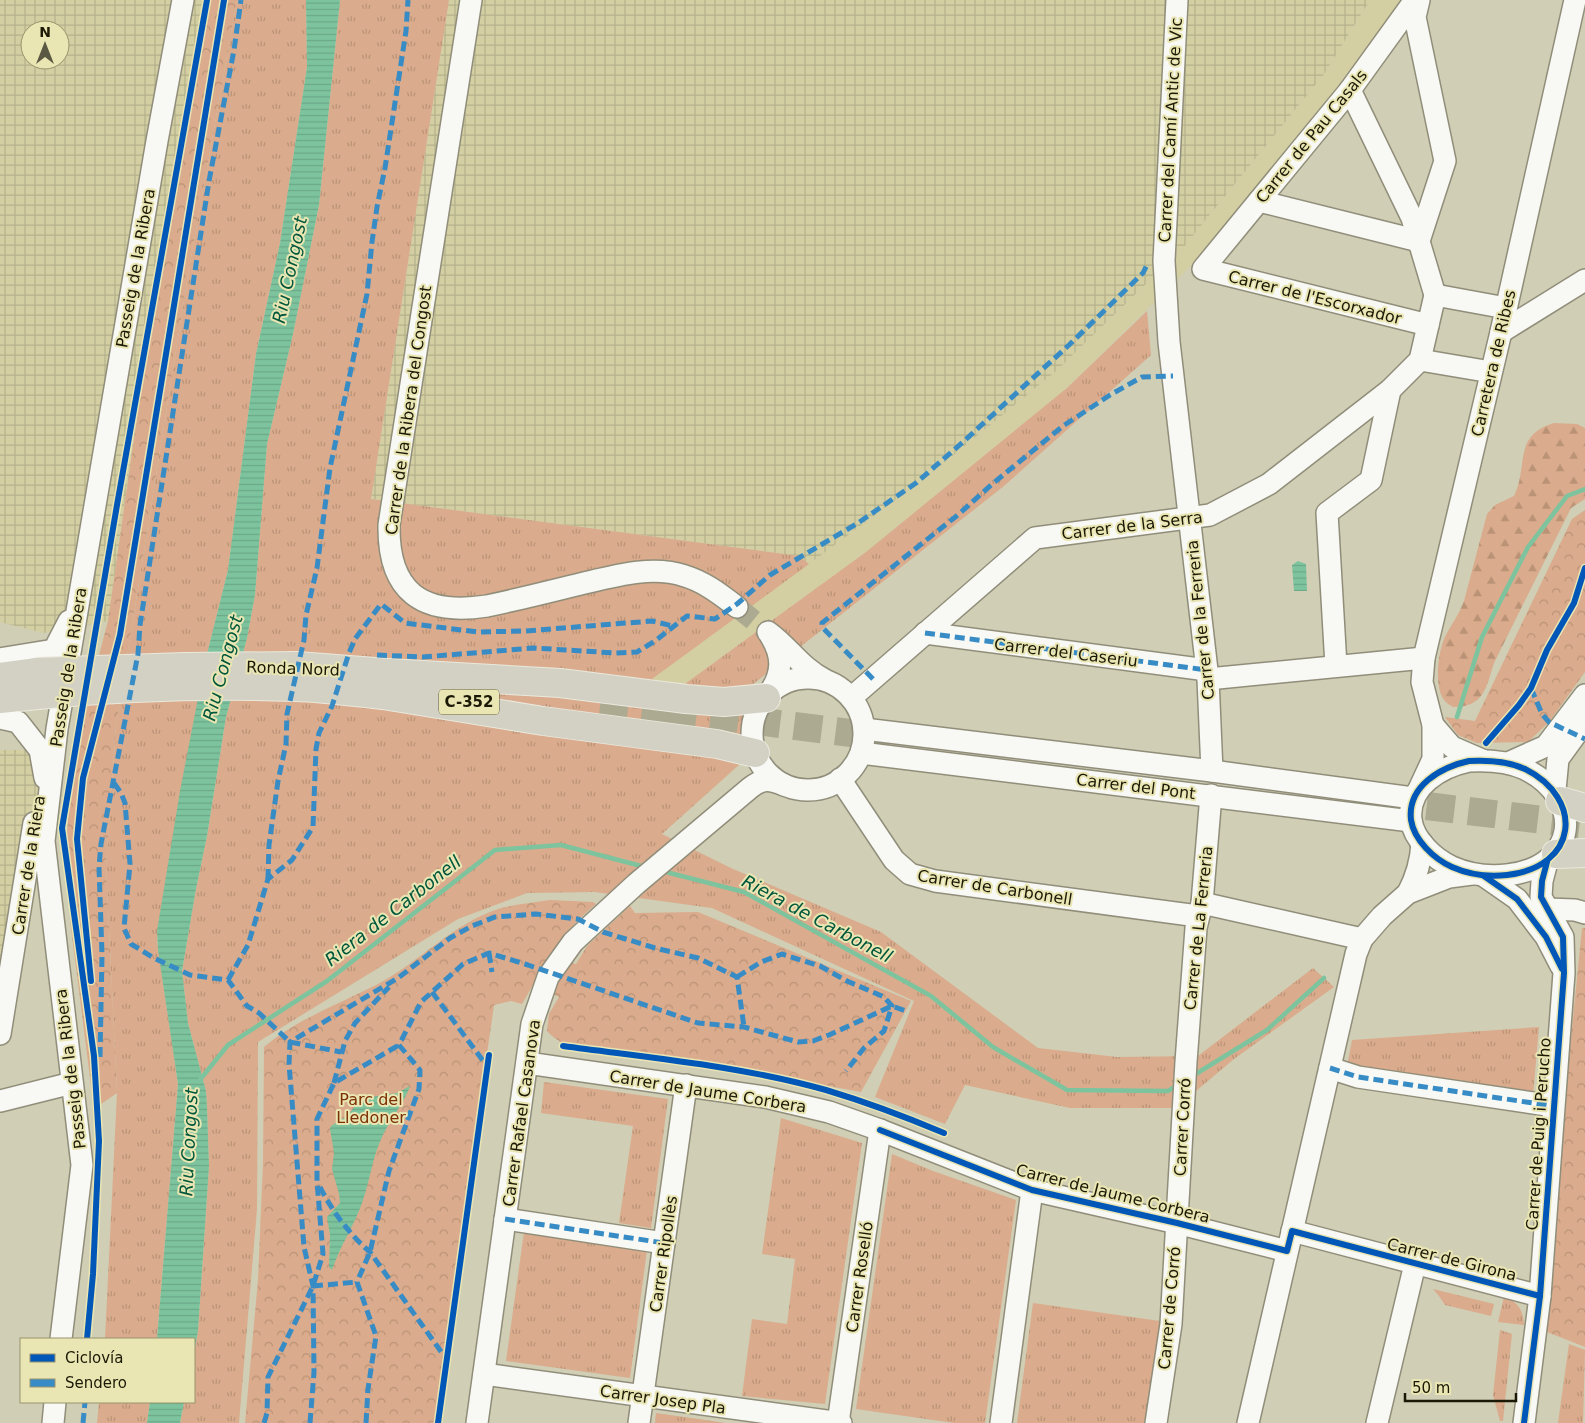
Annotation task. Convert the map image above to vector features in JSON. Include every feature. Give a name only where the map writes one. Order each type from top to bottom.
[{"type":"highway","name":"Ronda Nord","points":[[0,677],[36,684],[96,690],[386,684],[555,703]]},
{"type":"highway","points":[[386,684],[560,683],[724,702],[768,695]]},
{"type":"highway","name":"Ronda Nord","points":[[0,699],[36,684]]},
{"type":"highway","points":[[386,684],[543,721],[716,744],[756,755]]},
{"type":"highway","points":[[1552,858],[1585,853]]},
{"type":"street","name":"Passeig de la Ribera","points":[[62,1338],[82,1165],[44,841],[57,728],[157,141],[184,0]]},
{"type":"street","name":"Carrer de la Ribera del Congost","points":[[471,0],[389,524],[389,548],[396,572],[411,593],[436,607],[451,609],[487,606],[624,574],[654,572],[671,572],[699,581],[737,607]]},
{"type":"street","name":"Carrer del Camí Antic de Vic","points":[[1164,261],[1177,0]]},
{"type":"street","name":"Carrer de Pau Casals","points":[[1203,270],[1350,90],[1416,0]]},
{"type":"street","points":[[1419,241],[1445,161],[1414,17],[1420,0]]},
{"type":"street","name":"Carretera de Ribes","points":[[1417,793],[1433,758],[1433,724],[1422,682],[1424,658],[1501,332],[1575,0]]},
{"type":"street","points":[[1350,90],[1412,218],[1435,294],[1420,360],[1491,372]]},
{"type":"street","points":[[1259,202],[1419,241]]},
{"type":"street","name":"Carrer de la Ferreria","points":[[1164,261],[1169,340],[1207,674],[1212,772]]},
{"type":"street","name":"Carrer de l'Escorxador","points":[[1203,270],[1428,324]]},
{"type":"street","points":[[1501,332],[1585,280]]},
{"type":"street","points":[[1435,294],[1506,308]]},
{"type":"street","name":"Carrer de la Serra","points":[[851,698],[1035,538],[1210,515],[1269,484],[1390,390],[1420,360]]},
{"type":"street","points":[[1336,666],[1327,513],[1371,480],[1390,390]]},
{"type":"street","points":[[0,659],[54,650],[79,598]]},
{"type":"street","points":[[768,632],[783,644],[808,670],[842,689],[851,698],[861,715],[864,729],[861,753],[855,765],[833,784],[817,789],[800,789],[766,779],[750,788],[757,778],[759,766],[752,735],[753,720],[758,707],[776,682],[780,665],[779,655],[768,632]]},
{"type":"street","name":"Carrer del Caseriu","points":[[925,634],[1207,674],[1336,666],[1424,658]]},
{"type":"street","points":[[768,695],[782,684],[796,679],[810,678],[827,681]]},
{"type":"street","points":[[1508,763],[1546,746],[1585,695]]},
{"type":"street","points":[[0,718],[18,722],[40,750],[49,797]]},
{"type":"street","points":[[1585,722],[1558,759],[1566,800],[1566,828],[1562,844],[1552,858],[1542,881],[1541,897],[1562,937],[1577,924],[1585,921]]},
{"type":"street","name":"Carretera de Ribes","points":[[1433,724],[1452,747],[1483,760]]},
{"type":"street","name":"Carrer de la Riera","points":[[0,1034],[47,746],[57,728]]},
{"type":"street","name":"Carrer del Pont","points":[[864,729],[1212,772],[1417,793]]},
{"type":"street","name":"Carrer del Pont","points":[[861,753],[1411,821]]},
{"type":"street","points":[[756,755],[770,775],[784,785]]},
{"type":"street","points":[[1564,973],[1546,937],[1517,899],[1478,875],[1446,864],[1433,855],[1422,843],[1411,821],[1411,809],[1417,793],[1442,770],[1459,763],[1483,760],[1508,763],[1524,768],[1566,800]]},
{"type":"street","name":"Carrer de Carbonell","points":[[840,779],[894,860],[910,874],[935,881],[1200,909],[1362,940]]},
{"type":"street","name":"Carrer Rafael Casanova","points":[[477,1423],[532,1024],[548,977],[573,942],[636,884],[750,788]]},
{"type":"street","name":"Carrer de La Ferreria","points":[[1186,1062],[1211,795]]},
{"type":"street","points":[[1408,893],[1417,875],[1422,858],[1422,843]]},
{"type":"street","points":[[1248,1423],[1356,954],[1362,940],[1382,916],[1408,893],[1449,877],[1496,876],[1523,873],[1552,858]]},
{"type":"street","points":[[1548,909],[1575,910],[1585,913]]},
{"type":"street","name":"Carrer de Puig i Perucho","points":[[1540,1296],[1564,973],[1562,937]]},
{"type":"street","name":"Carrer Corró","points":[[1177,1223],[1186,1062]]},
{"type":"street","name":"Carrer de Jaume Corbera","points":[[527,1063],[765,1097],[829,1112],[1032,1190],[1177,1223],[1290,1241]]},
{"type":"street","points":[[1330,1068],[1358,1077],[1553,1106]]},
{"type":"street","points":[[0,1101],[72,1083]]},
{"type":"street","name":"Carrer Ripollès","points":[[639,1423],[686,1085]]},
{"type":"street","name":"Carrer Roselló","points":[[839,1423],[880,1130]]},
{"type":"street","points":[[1001,1423],[1032,1190]]},
{"type":"street","points":[[505,1219],[664,1243]]},
{"type":"street","name":"Carrer de Corró","points":[[1156,1423],[1171,1324],[1177,1223]]},
{"type":"street","name":"Carrer de Girona","points":[[1290,1241],[1415,1264],[1540,1296]]},
{"type":"street","points":[[1377,1423],[1415,1264]]},
{"type":"street","points":[[1524,1423],[1540,1296]]},
{"type":"street","name":"Carrer Josep Pla","points":[[484,1374],[839,1423]]},
{"type":"street","points":[[53,1423],[54,1403]]},
{"type":"shaded area","points":[[0,0],[210,0],[139,403],[108,621],[43,633],[0,622]]},
{"type":"shaded area","points":[[449,0],[1370,0],[1324,74],[1182,249],[1055,372],[928,476],[809,564],[799,556],[371,499]]},
{"type":"shaded area","points":[[1370,0],[1402,0],[1340,90],[1197,260],[1067,388],[866,552],[678,689],[652,679],[928,476],[1055,372],[1182,249],[1324,74]]},
{"type":"shaded area","points":[[0,750],[40,750],[38,796],[0,1031]]},
{"type":"green space","points":[[210,0],[237,0],[189,269],[116,726],[106,866],[117,1093],[94,1109],[70,920],[67,834],[72,758],[108,621],[139,403]]},
{"type":"green space","points":[[237,0],[306,0],[307,67],[280,243],[256,354],[228,570],[205,662],[157,941],[178,1084],[157,1338],[105,1338],[117,1093],[106,866],[116,726],[189,269]]},
{"type":"green space","points":[[340,0],[449,0],[371,499],[799,556],[809,564],[652,679],[678,689],[866,552],[1067,388],[1147,311],[1151,355],[1004,486],[748,688],[740,764],[662,834],[733,869],[881,932],[1038,1048],[1117,1057],[1198,1056],[1313,968],[1334,987],[1234,1059],[1176,1108],[1070,1108],[965,1085],[945,1124],[875,1097],[914,1001],[712,908],[595,892],[527,893],[458,919],[258,1042],[257,1209],[239,1423],[180,1423],[184,1403],[195,1403],[195,1348],[198,1331],[209,1166],[206,1091],[188,1023],[182,971],[207,836],[226,717],[247,638],[255,595],[267,444],[293,334],[319,205]]},
{"type":"green space","points":[[1554,423],[1577,424],[1585,428],[1585,499],[1571,508],[1494,663],[1486,688],[1477,700],[1471,704],[1453,707],[1444,700],[1439,687],[1440,653],[1444,639],[1464,601],[1487,514],[1495,505],[1514,496],[1527,444],[1532,436],[1541,429]]},
{"type":"green space","points":[[1585,510],[1585,672],[1549,722],[1528,742],[1477,743],[1458,735],[1445,717],[1475,721],[1572,519]]},
{"type":"green space","name":"Parc del Lledoner","points":[[550,900],[593,902],[596,904],[570,928],[549,956],[576,964],[587,946],[630,906],[635,913],[698,912],[911,1001],[861,1092],[692,1061],[562,1043],[547,1031],[549,1014],[559,997],[533,985],[522,1004],[511,1001],[494,1005],[434,1423],[245,1423],[258,1280],[263,1163],[264,1047],[304,1020],[393,975],[451,933],[482,915],[504,907]]},
{"type":"green space","points":[[1582,928],[1585,928],[1585,1347],[1542,1330]]},
{"type":"green space","points":[[1539,1027],[1533,1096],[1347,1066],[1352,1040]]},
{"type":"green space","points":[[544,1082],[668,1099],[651,1228],[619,1223],[633,1126],[541,1113]]},
{"type":"green space","points":[[781,1118],[862,1143],[825,1404],[742,1396],[752,1319],[787,1324],[795,1259],[762,1254]]},
{"type":"green space","points":[[892,1154],[933,1171],[1016,1200],[985,1423],[954,1423],[856,1409]]},
{"type":"green space","points":[[524,1232],[647,1250],[630,1378],[506,1361]]},
{"type":"green space","points":[[1433,1289],[1494,1304],[1491,1316],[1445,1305]]},
{"type":"green space","points":[[1504,1297],[1517,1304],[1523,1315],[1524,1325],[1498,1322]]},
{"type":"green space","points":[[1033,1303],[1160,1321],[1145,1423],[1017,1423]]},
{"type":"green space","points":[[1500,1330],[1512,1334],[1503,1421],[1500,1421],[1493,1395]]},
{"type":"green space","points":[[1569,1344],[1585,1350],[1583,1423],[1558,1423]]},
{"type":"green space","points":[[99,1403],[150,1403],[147,1423],[97,1423]]},
{"type":"green space","points":[[656,1413],[726,1423],[655,1423]]},
{"type":"water","name":"Riu Congost","points":[[306,0],[340,0],[319,205],[293,334],[267,444],[255,595],[247,638],[226,717],[207,836],[182,971],[188,1023],[206,1091],[209,1166],[198,1331],[195,1348],[195,1338],[157,1338],[178,1084],[158,950],[157,931],[180,791],[205,662],[228,570],[256,354],[280,243],[307,67]]},
{"type":"water","points":[[1298,561],[1306,564],[1307,591],[1294,591],[1292,565]]},
{"type":"water","points":[[410,1086],[385,1130],[373,1161],[362,1203],[332,1270],[329,1267],[330,1235],[327,1217],[340,1203],[332,1169],[334,1153],[331,1126],[346,1117],[358,1103],[371,1097],[397,1093]]},
{"type":"water","points":[[150,1403],[184,1403],[180,1423],[147,1423]]},
{"type":"waterway","name":"Riera de Carbonell","points":[[1457,717],[1482,637],[1528,547],[1567,496],[1585,489]]},
{"type":"waterway","name":"Riera de Carbonell","points":[[199,1081],[228,1045],[327,981],[495,850],[561,845],[645,867]]},
{"type":"waterway","name":"Riera de Carbonell","points":[[662,871],[744,892],[931,996],[993,1047],[1067,1090],[1168,1091],[1178,1085]]},
{"type":"waterway","name":"Riera de Carbonell","points":[[1191,1077],[1267,1030],[1324,978]]},
{"type":"tunnel","points":[[737,607],[768,632]]},
{"type":"tunnel","points":[[669,710],[891,738]]},
{"type":"tunnel","points":[[599,715],[690,726]]},
{"type":"tunnel","points":[[1385,801],[1585,825]]},
{"type":"marked path","points":[[100,1057],[102,955],[99,867],[101,844],[138,654],[140,625],[209,181],[234,50],[241,0]]},
{"type":"marked path","points":[[268,879],[269,845],[278,781],[286,744],[287,714],[304,640],[306,615],[317,568],[330,468],[367,294],[377,207],[385,168],[406,31],[408,0]]},
{"type":"marked path","points":[[377,655],[423,657],[534,648],[615,653],[637,652],[655,641],[687,616],[715,619],[737,604],[770,575],[858,523],[916,483],[1069,345],[1143,273],[1148,263]]},
{"type":"marked path","points":[[873,679],[822,627],[822,623],[959,514],[1063,426],[1110,395],[1142,377],[1173,376]]},
{"type":"marked path","points":[[228,980],[248,945],[268,879],[292,860],[313,827],[316,749],[319,733],[332,706],[355,639],[381,604],[405,623],[478,632],[525,631],[652,621],[673,626]]},
{"type":"marked path","points":[[925,633],[1207,670]]},
{"type":"marked path","points":[[1531,688],[1542,714],[1549,722],[1585,739]]},
{"type":"marked path","points":[[114,783],[125,803],[130,864],[124,928],[131,944],[154,958],[190,975],[228,980],[247,1006],[259,1013],[290,1042],[341,1052]]},
{"type":"marked path","points":[[310,1423],[314,1372],[313,1286],[304,1247],[289,1064],[290,1042],[398,978],[450,938],[472,926],[495,917],[536,914],[578,919],[603,932],[655,948],[698,958],[737,977],[744,1027]]},
{"type":"marked path","points":[[489,953],[492,972]]},
{"type":"marked path","points":[[366,1423],[368,1389],[376,1336],[357,1282],[370,1252],[389,1171],[419,1089],[420,1070],[399,1045],[421,1002],[463,964],[489,953],[698,1023],[744,1027],[798,1042],[813,1041],[829,1035],[892,1006],[906,1011]]},
{"type":"marked path","points":[[737,977],[761,962],[782,954],[820,966],[847,981],[884,997],[892,1006],[884,1031],[864,1048],[846,1071]]},
{"type":"marked path","points":[[334,1083],[345,1041],[355,1023],[389,987]]},
{"type":"marked path","points":[[432,992],[487,1066]]},
{"type":"marked path","points":[[264,1423],[267,1413],[268,1377],[313,1286],[323,1254],[317,1181],[317,1119],[334,1083],[399,1045]]},
{"type":"marked path","points":[[1330,1068],[1358,1077],[1553,1106]]},
{"type":"marked path","points":[[320,1187],[342,1222],[370,1252],[447,1360]]},
{"type":"marked path","points":[[505,1219],[664,1243]]},
{"type":"marked path","points":[[313,1286],[357,1282]]},
{"type":"marked path","points":[[83,1423],[85,1403]]},
{"type":"cycle path","points":[[87,1338],[93,1274],[99,1141],[94,1056],[62,828],[117,505],[207,0]]},
{"type":"cycle path","points":[[91,981],[77,839],[83,778],[120,635],[224,0]]},
{"type":"cycle path","points":[[1486,743],[1531,688],[1547,650],[1574,603],[1585,568]]},
{"type":"cycle path","points":[[1469,761],[1498,762],[1518,766],[1544,782],[1557,797],[1564,814],[1565,830],[1560,846],[1548,859],[1531,869],[1507,875],[1479,875],[1445,864],[1421,842],[1416,835],[1411,820],[1411,808],[1414,797],[1420,788],[1437,773],[1469,761]]},
{"type":"cycle path","points":[[1524,1423],[1540,1296],[1564,973],[1563,937],[1541,897],[1542,881],[1547,862]]},
{"type":"cycle path","points":[[1484,876],[1517,899],[1546,937],[1562,969]]},
{"type":"cycle path","points":[[563,1046],[729,1069],[794,1082],[856,1100],[944,1133]]},
{"type":"cycle path","points":[[438,1423],[489,1055]]},
{"type":"cycle path","points":[[880,1130],[1032,1190],[1177,1223],[1287,1251],[1292,1231],[1540,1296]]}]
